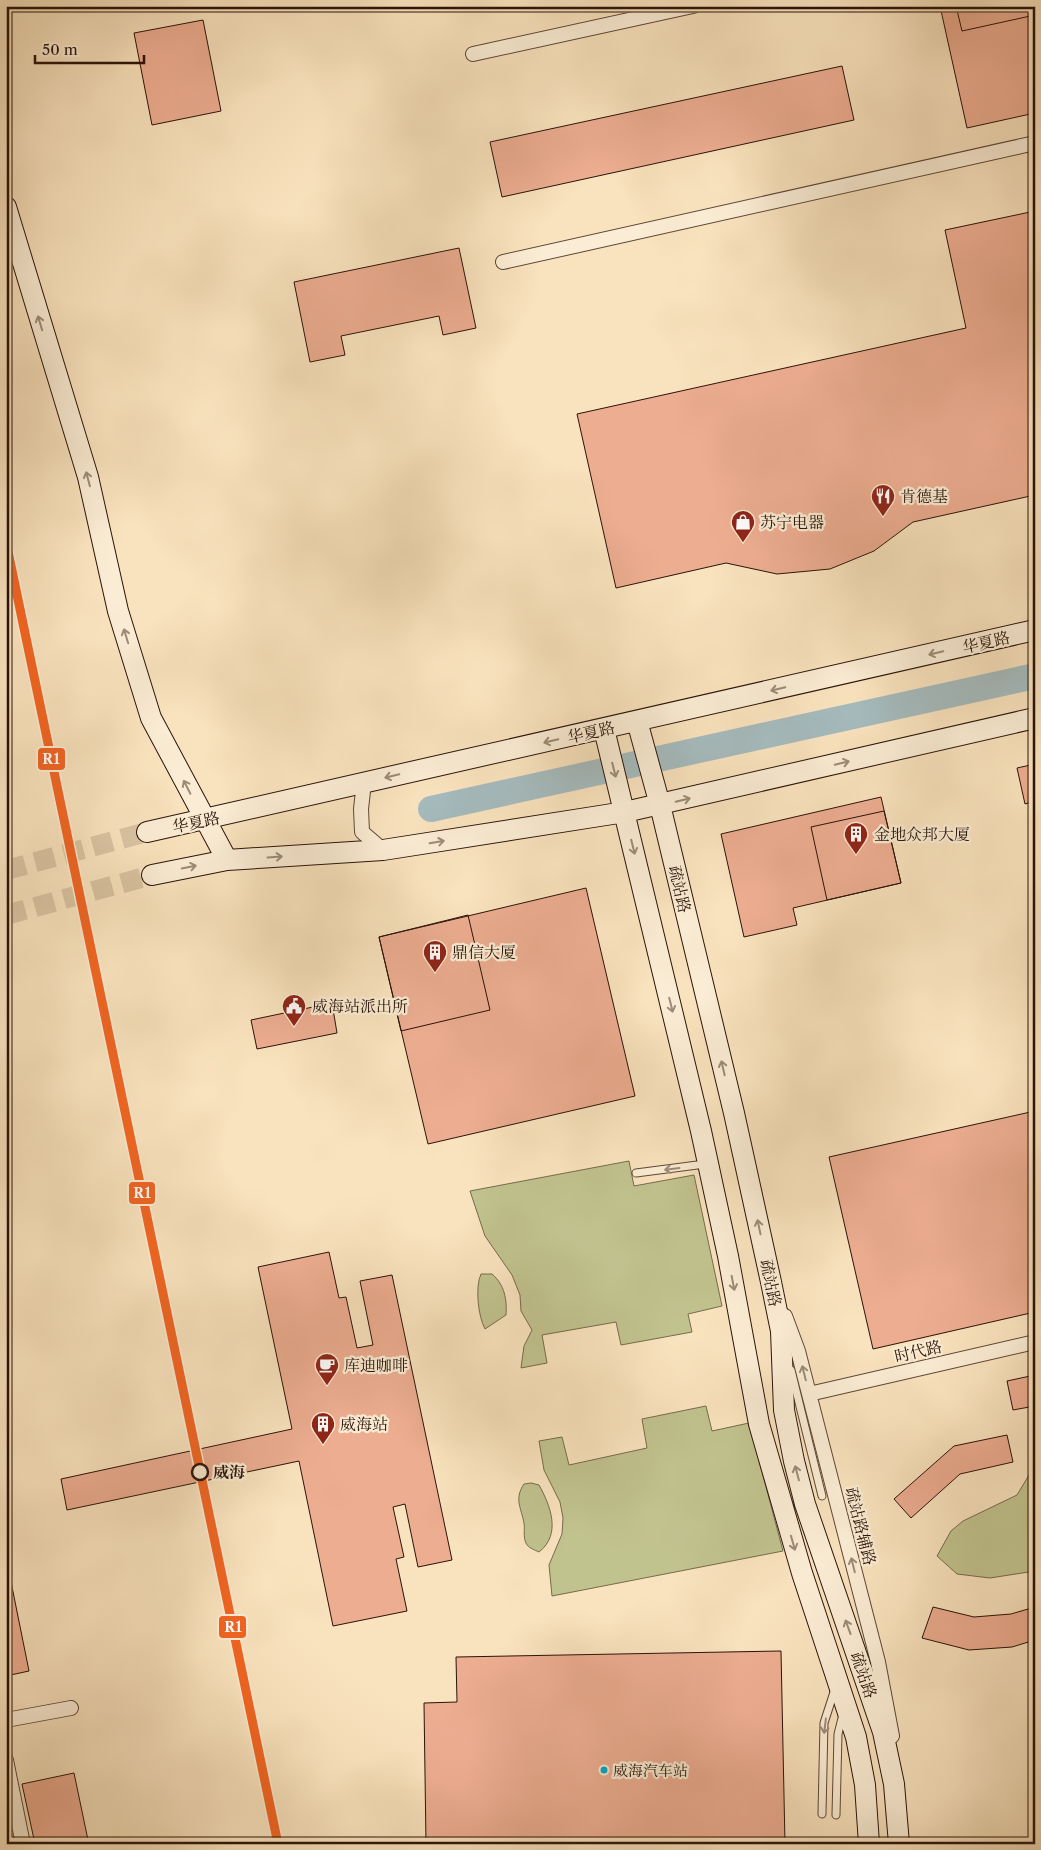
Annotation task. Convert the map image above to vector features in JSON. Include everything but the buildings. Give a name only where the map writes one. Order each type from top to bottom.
[{"type":"main road","points":[[6,207],[88,477],[118,611],[151,718],[204,821],[227,860]]},
{"type":"main road","name":"华夏路","points":[[146,832],[204,821],[364,782],[605,735],[1035,630]]},
{"type":"main road","points":[[152,875],[227,860],[383,850],[623,806],[1035,718]]},
{"type":"main road","name":"疏站路","points":[[639,727],[734,1113],[771,1282],[781,1331],[784,1410],[794,1461],[805,1504],[880,1723],[894,1784],[899,1844]]},
{"type":"main road","name":"疏站路","points":[[605,735],[708,1164],[728,1256],[759,1424],[802,1573],[856,1737],[865,1785],[870,1844]]},
{"type":"street","points":[[473,54],[693,6]]},
{"type":"street","points":[[503,262],[1035,143]]},
{"type":"street","points":[[364,782],[361,809],[362,832],[383,850]]},
{"type":"street","name":"疏站路辅路","points":[[771,1282],[798,1351],[878,1662],[894,1745],[894,1784]]},
{"type":"street","name":"时代路","points":[[809,1394],[1035,1342]]},
{"type":"street","points":[[6,1720],[71,1708]]},
{"type":"street","points":[[6,1760],[23,1844]]},
{"type":"lane","points":[[636,1173],[708,1164]]},
{"type":"lane","points":[[781,1331],[822,1496]]},
{"type":"lane","points":[[822,1814],[824,1723],[838,1679]]},
{"type":"lane","points":[[836,1815],[838,1734],[846,1704]]},
{"type":"green space","points":[[629,1161],[634,1186],[694,1175],[722,1306],[688,1314],[692,1332],[621,1345],[616,1322],[542,1335],[547,1363],[521,1368],[524,1346],[532,1330],[521,1311],[520,1295],[512,1275],[485,1236],[470,1191]]},
{"type":"green space","points":[[481,1274],[492,1274],[496,1278],[504,1293],[506,1304],[506,1315],[485,1329],[478,1302],[478,1286]]},
{"type":"green space","points":[[706,1406],[712,1431],[749,1423],[783,1551],[552,1596],[549,1565],[562,1534],[563,1518],[560,1502],[544,1470],[539,1441],[562,1437],[569,1465],[647,1448],[642,1419]]},
{"type":"green space","points":[[1035,1465],[1035,1571],[990,1578],[957,1574],[937,1556],[951,1531],[963,1521],[1017,1495]]},
{"type":"green space","points":[[524,1484],[539,1485],[547,1501],[552,1519],[550,1537],[546,1545],[539,1552],[530,1548],[526,1543],[519,1503],[519,1494]]},
{"type":"waterway","points":[[431,809],[1035,676]]},
{"type":"tunnel","points":[[6,870],[147,832]]},
{"type":"tunnel","points":[[6,915],[152,875]]},
{"type":"transit line","name":"R1","points":[[6,542],[278,1844]]},
{"type":"place","name":"肯德基","points":[[883,517]]},
{"type":"place","name":"苏宁电器","points":[[743,543]]},
{"type":"place","name":"金地众邦大厦","points":[[856,855]]},
{"type":"place","name":"鼎信大厦","points":[[435,973]]},
{"type":"place","name":"威海站派出所","points":[[294,1027]]},
{"type":"place","name":"库迪咖啡","points":[[327,1386]]},
{"type":"place","name":"威海站","points":[[323,1445]]},
{"type":"place","name":"威海","points":[[200,1472]]},
{"type":"place","name":"威海汽车站","points":[[604,1770]]}]
